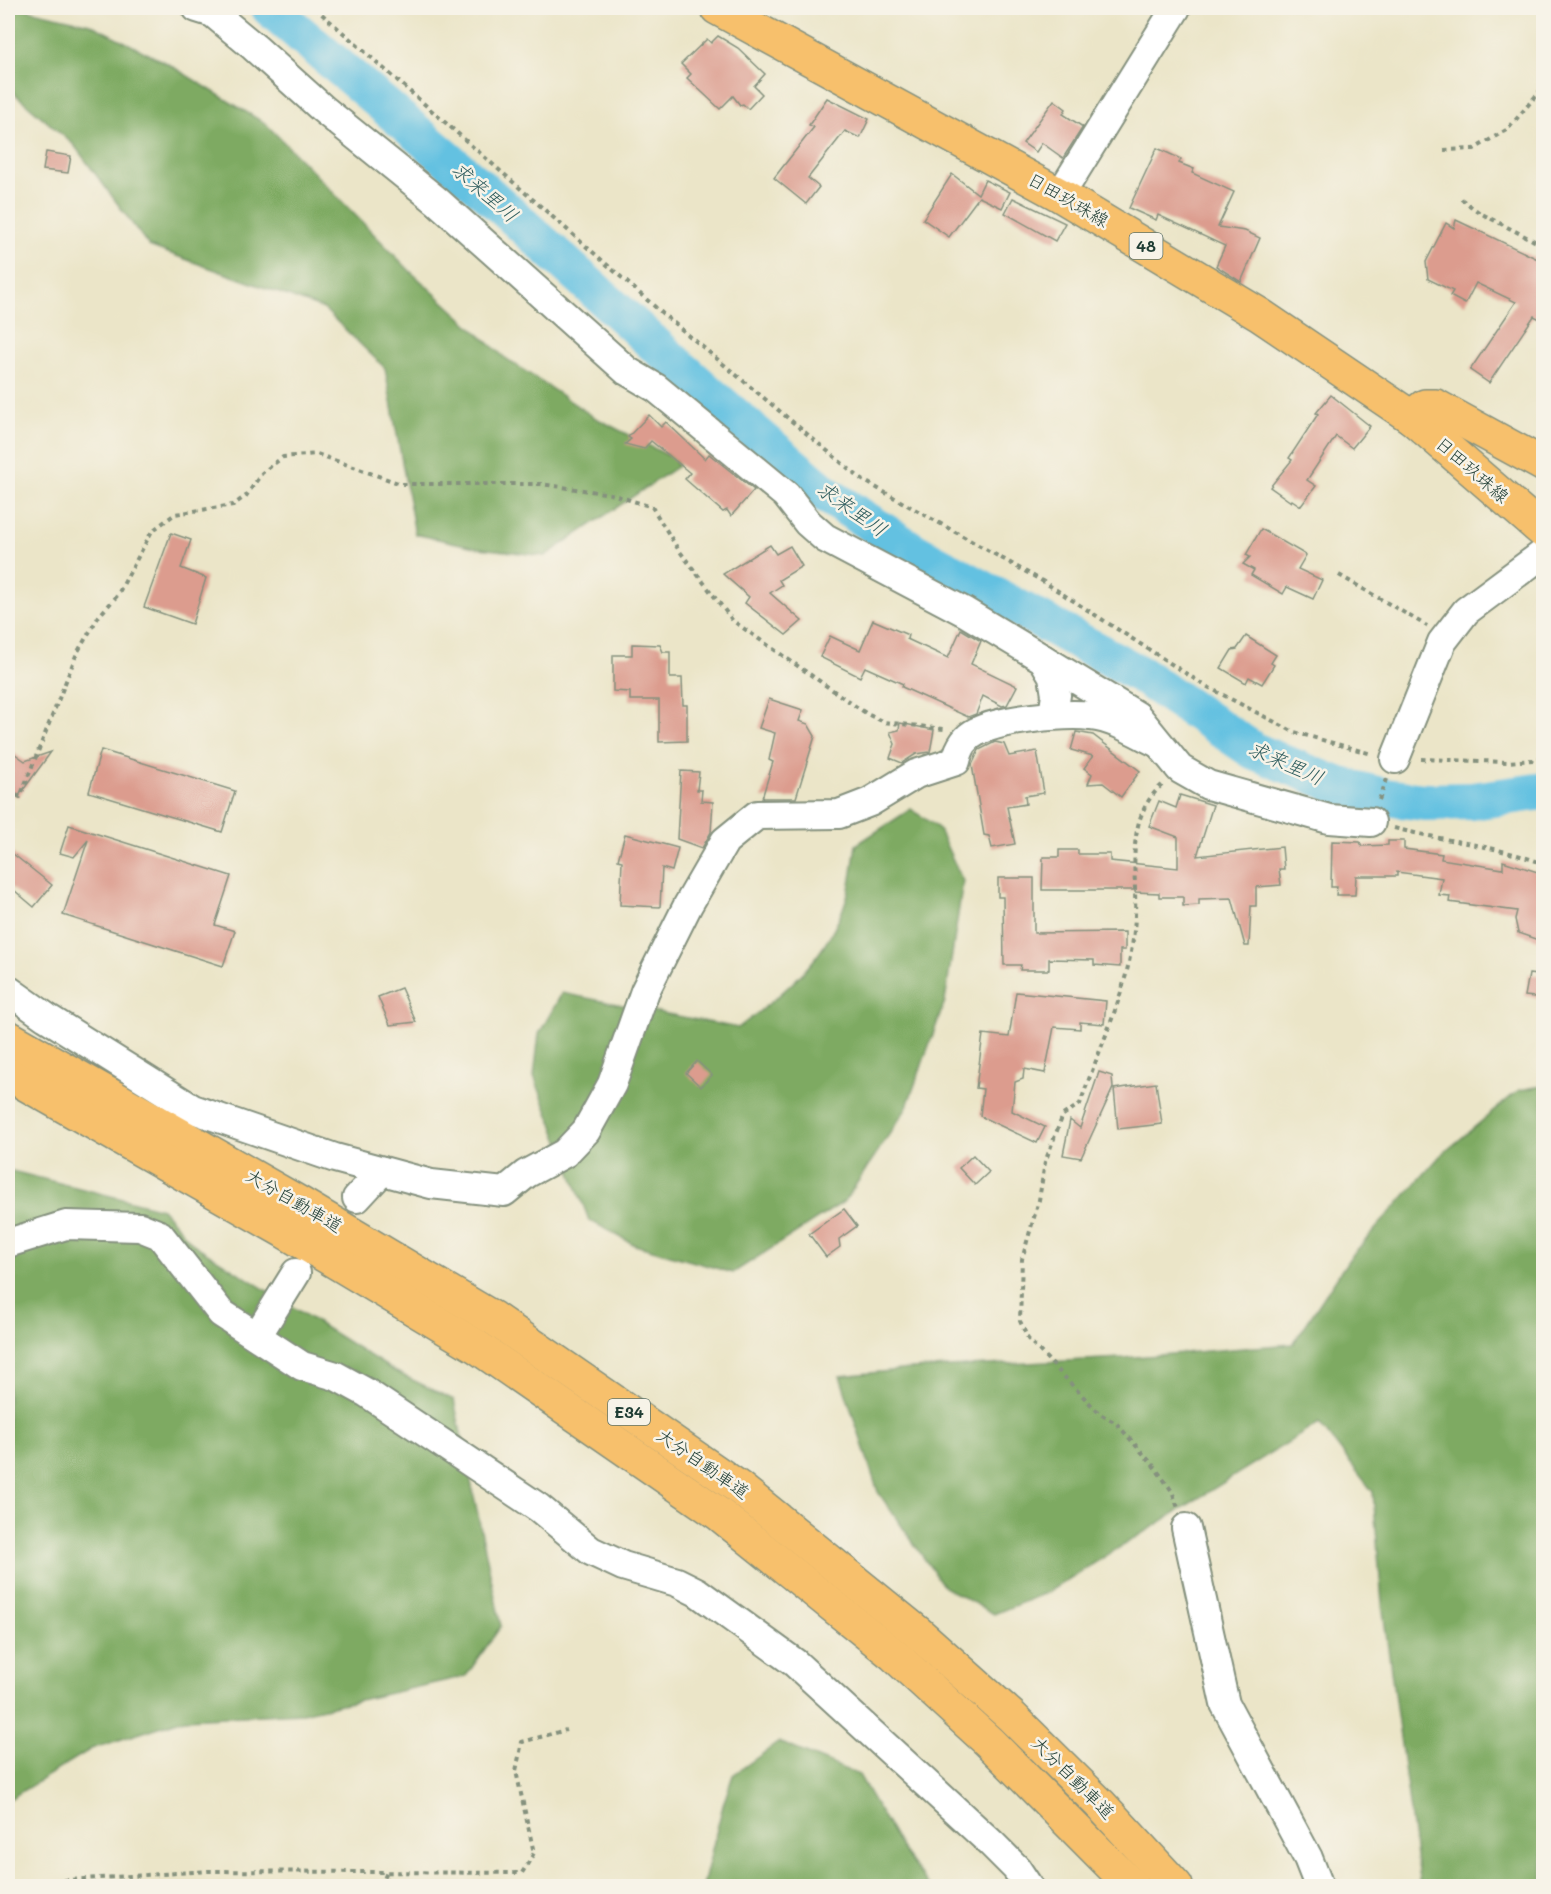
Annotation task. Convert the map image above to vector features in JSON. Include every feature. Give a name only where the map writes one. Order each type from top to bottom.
[{"type":"main road","name":"日田玖珠線","points":[[717,8],[1060,195],[1260,315],[1411,417],[1544,532]]},
{"type":"main road","points":[[1411,417],[1425,406],[1436,406],[1544,465]]},
{"type":"main road","name":"大分自動車道","points":[[8,1037],[301,1204],[493,1318],[738,1487],[917,1632],[1012,1717],[1100,1804],[1176,1887]]},
{"type":"main road","name":"大分自動車道","points":[[8,1074],[284,1231],[476,1346],[719,1514],[912,1671],[989,1742],[1132,1887]]},
{"type":"street","points":[[197,8],[213,13],[254,46],[323,109],[437,201],[627,370],[657,388],[786,495],[808,523],[825,538],[965,612],[1137,716],[1180,769],[1208,784],[1329,819],[1375,812]]},
{"type":"street","points":[[1060,195],[1176,8]]},
{"type":"street","points":[[1395,759],[1425,680],[1446,636],[1466,611],[1544,553]]},
{"type":"street","points":[[1043,659],[1053,676],[1056,695],[1053,716]]},
{"type":"street","points":[[8,990],[56,1024],[193,1109],[302,1148],[382,1171],[431,1184],[504,1192],[526,1174],[565,1153],[586,1131],[612,1084],[645,991],[688,904],[725,841],[758,815],[839,814],[870,802],[916,774],[956,761],[959,747],[976,732],[1053,716],[1093,716],[1129,728],[1156,742]]},
{"type":"street","points":[[357,1198],[382,1171]]},
{"type":"street","points":[[8,1243],[66,1225],[140,1227],[160,1235],[221,1312],[302,1366],[336,1376],[367,1394],[539,1508],[591,1551],[623,1566],[677,1582],[697,1592],[795,1663],[991,1843],[1016,1868],[1028,1887]]},
{"type":"street","points":[[257,1336],[296,1273]]},
{"type":"street","points":[[1186,1528],[1225,1704],[1308,1858],[1319,1887]]},
{"type":"path","points":[[315,8],[662,313],[861,479],[1044,582],[1204,685],[1294,732],[1395,759],[1508,762],[1544,759]]},
{"type":"path","points":[[1444,150],[1474,149],[1508,129],[1544,86]]},
{"type":"path","points":[[1461,199],[1480,213],[1544,246]]},
{"type":"path","points":[[8,791],[20,797],[76,653],[99,616],[117,596],[152,531],[175,514],[232,505],[246,496],[262,473],[283,457],[317,454],[402,484],[541,484],[611,494],[652,507],[678,549],[733,621],[766,647],[867,714],[884,722],[976,732]]},
{"type":"path","points":[[1339,575],[1446,636]]},
{"type":"path","points":[[1395,759],[1375,812],[1428,837],[1490,847],[1544,864]]},
{"type":"path","points":[[1180,769],[1149,796],[1136,825],[1136,916],[1128,962],[1116,1011],[1098,1049],[1080,1104],[1063,1115],[1045,1162],[1039,1200],[1022,1258],[1020,1321],[1028,1339],[1100,1414],[1116,1424],[1153,1465],[1172,1491],[1186,1528]]},
{"type":"path","points":[[10,1887],[21,1883],[209,1871],[522,1873],[534,1853],[516,1771],[522,1742],[566,1730]]},
{"type":"path","points":[[381,1887],[387,1872]]},
{"type":"green space","points":[[8,8],[20,8],[90,24],[170,65],[266,124],[410,271],[504,357],[594,417],[673,458],[678,466],[545,556],[479,548],[415,534],[385,368],[324,309],[149,246],[74,145],[8,88]]},
{"type":"green space","points":[[911,809],[938,828],[963,881],[945,1001],[906,1109],[845,1201],[733,1273],[635,1245],[589,1220],[534,1076],[539,1034],[562,993],[738,1028],[803,973],[828,940],[848,893],[856,845]]},
{"type":"green space","points":[[1543,1086],[1543,1886],[1420,1886],[1382,1603],[1373,1492],[1319,1423],[1048,1592],[994,1614],[944,1587],[878,1492],[840,1376],[911,1369],[1123,1358],[1293,1344],[1349,1259],[1440,1156],[1519,1090]]},
{"type":"green space","points":[[8,1170],[162,1209],[193,1244],[394,1371],[454,1400],[501,1626],[466,1676],[302,1713],[184,1719],[91,1749],[8,1800]]},
{"type":"green space","points":[[779,1742],[859,1775],[903,1851],[929,1886],[703,1886],[723,1805],[733,1775]]},
{"type":"building","points":[[718,36],[738,48],[765,74],[754,86],[762,94],[748,109],[743,104],[740,105],[733,96],[720,109],[687,78],[691,74],[681,64],[707,39],[711,43]]},
{"type":"building","points":[[827,98],[869,119],[860,138],[845,131],[808,178],[819,187],[806,204],[774,178],[814,127],[809,125]]},
{"type":"building","points":[[1054,100],[1066,109],[1063,114],[1083,127],[1063,158],[1042,143],[1036,152],[1023,143]]},
{"type":"building","points":[[1157,148],[1181,159],[1179,163],[1194,169],[1192,173],[1234,192],[1218,227],[1245,231],[1260,238],[1241,282],[1216,266],[1225,246],[1158,215],[1156,220],[1129,208]]},
{"type":"building","points":[[46,152],[71,156],[68,173],[43,170]]},
{"type":"building","points":[[952,174],[978,194],[985,180],[1010,192],[1002,208],[979,197],[949,237],[923,219]]},
{"type":"building","points":[[1013,198],[1065,223],[1055,241],[1005,213]]},
{"type":"building","points":[[1456,220],[1544,262],[1544,321],[1534,316],[1489,383],[1470,370],[1516,302],[1476,283],[1465,304],[1450,296],[1453,291],[1428,279],[1426,262],[1446,223],[1454,228]]},
{"type":"building","points":[[1331,395],[1370,426],[1352,448],[1336,436],[1307,480],[1316,486],[1301,506],[1292,500],[1291,502],[1270,487],[1292,460],[1289,458],[1318,414],[1316,413]]},
{"type":"building","points":[[649,415],[661,427],[666,422],[705,459],[709,454],[754,490],[731,516],[727,510],[723,512],[685,479],[690,473],[651,441],[644,449],[625,444],[631,439],[628,437]]},
{"type":"building","points":[[1261,529],[1306,555],[1298,569],[1322,580],[1313,599],[1287,587],[1283,594],[1251,575],[1254,570],[1243,564],[1250,557],[1246,555]]},
{"type":"building","points":[[171,533],[191,540],[181,568],[206,578],[192,624],[144,607]]},
{"type":"building","points":[[770,545],[776,554],[790,546],[802,566],[779,580],[782,585],[770,593],[802,621],[786,635],[745,603],[749,597],[723,574]]},
{"type":"building","points":[[873,620],[908,635],[907,639],[948,658],[961,629],[981,641],[971,664],[1017,686],[1007,705],[1002,706],[983,696],[976,714],[968,717],[902,687],[903,684],[865,667],[860,677],[820,657],[830,636],[860,650]]},
{"type":"building","points":[[1246,636],[1276,655],[1271,663],[1274,665],[1262,684],[1249,677],[1246,683],[1221,668],[1232,650],[1237,649]]},
{"type":"building","points":[[632,644],[660,645],[663,652],[670,652],[670,678],[682,678],[683,705],[687,705],[687,741],[659,742],[659,700],[630,700],[630,692],[613,691],[613,655],[632,655]]},
{"type":"building","points":[[769,699],[803,710],[799,721],[808,724],[815,736],[796,798],[762,798],[773,762],[769,760],[775,733],[759,728]]},
{"type":"building","points":[[900,723],[934,730],[930,752],[916,754],[902,763],[890,758],[895,744],[890,732],[899,730]]},
{"type":"building","points":[[1076,732],[1093,735],[1140,771],[1121,797],[1103,783],[1088,784],[1092,774],[1084,768],[1093,756],[1071,750]]},
{"type":"building","points":[[995,742],[1004,744],[1009,756],[1037,751],[1044,793],[1025,796],[1026,804],[1007,807],[1015,844],[992,848],[989,836],[984,835],[972,765],[979,750]]},
{"type":"building","points":[[8,749],[25,761],[51,752],[18,797],[8,790]]},
{"type":"building","points":[[101,750],[235,791],[222,832],[89,792]]},
{"type":"building","points":[[681,771],[699,772],[697,790],[702,790],[701,801],[713,802],[711,832],[702,848],[677,839]]},
{"type":"building","points":[[1180,795],[1213,805],[1197,856],[1282,847],[1284,869],[1279,869],[1281,885],[1256,887],[1256,906],[1251,906],[1249,946],[1245,946],[1232,898],[1199,899],[1199,905],[1183,906],[1183,897],[1159,897],[1159,893],[1135,892],[1135,890],[1042,890],[1043,857],[1059,857],[1059,850],[1078,850],[1078,854],[1110,854],[1110,861],[1178,868],[1178,837],[1149,826],[1159,801],[1176,808]]},
{"type":"building","points":[[69,825],[231,876],[215,925],[235,931],[223,966],[63,915],[88,840],[74,857],[60,853]]},
{"type":"building","points":[[625,834],[678,848],[672,871],[662,868],[660,907],[620,905],[622,861],[618,860]]},
{"type":"building","points":[[1332,841],[1360,842],[1362,846],[1388,845],[1388,841],[1404,841],[1404,849],[1442,854],[1441,859],[1503,869],[1503,861],[1544,874],[1544,942],[1518,933],[1515,919],[1517,911],[1449,902],[1450,896],[1439,895],[1442,878],[1397,872],[1397,876],[1356,876],[1355,895],[1336,895],[1337,887],[1331,887]]},
{"type":"building","points":[[8,850],[52,885],[34,907],[8,885]]},
{"type":"building","points":[[998,878],[1034,878],[1034,933],[1125,932],[1125,950],[1120,950],[1120,967],[1094,965],[1094,960],[1049,959],[1049,970],[1020,970],[1021,965],[1004,965],[1003,897],[998,897]]},
{"type":"building","points":[[1529,974],[1544,976],[1544,998],[1525,996]]},
{"type":"building","points":[[401,988],[416,1022],[390,1025],[378,997]]},
{"type":"building","points":[[1016,992],[1106,1001],[1104,1024],[1080,1022],[1080,1029],[1054,1027],[1045,1073],[1024,1069],[1023,1079],[1015,1082],[1012,1111],[1045,1127],[1037,1143],[980,1116],[983,1089],[976,1088],[983,1034],[1009,1037]]},
{"type":"building","points":[[697,1061],[712,1075],[701,1087],[686,1073]]},
{"type":"building","points":[[1099,1072],[1112,1076],[1113,1088],[1081,1158],[1063,1155],[1070,1120],[1080,1128]]},
{"type":"building","points":[[1156,1083],[1162,1124],[1118,1129],[1114,1089]]},
{"type":"building","points":[[973,1155],[989,1172],[975,1185],[959,1168]]},
{"type":"building","points":[[844,1209],[857,1226],[839,1239],[840,1247],[826,1257],[809,1234]]},
{"type":"waterway","name":"求来里川","points":[[270,8],[487,193],[714,398],[827,495],[915,552],[1141,675],[1254,751],[1337,785],[1385,797],[1424,802],[1472,801],[1544,791]]}]
